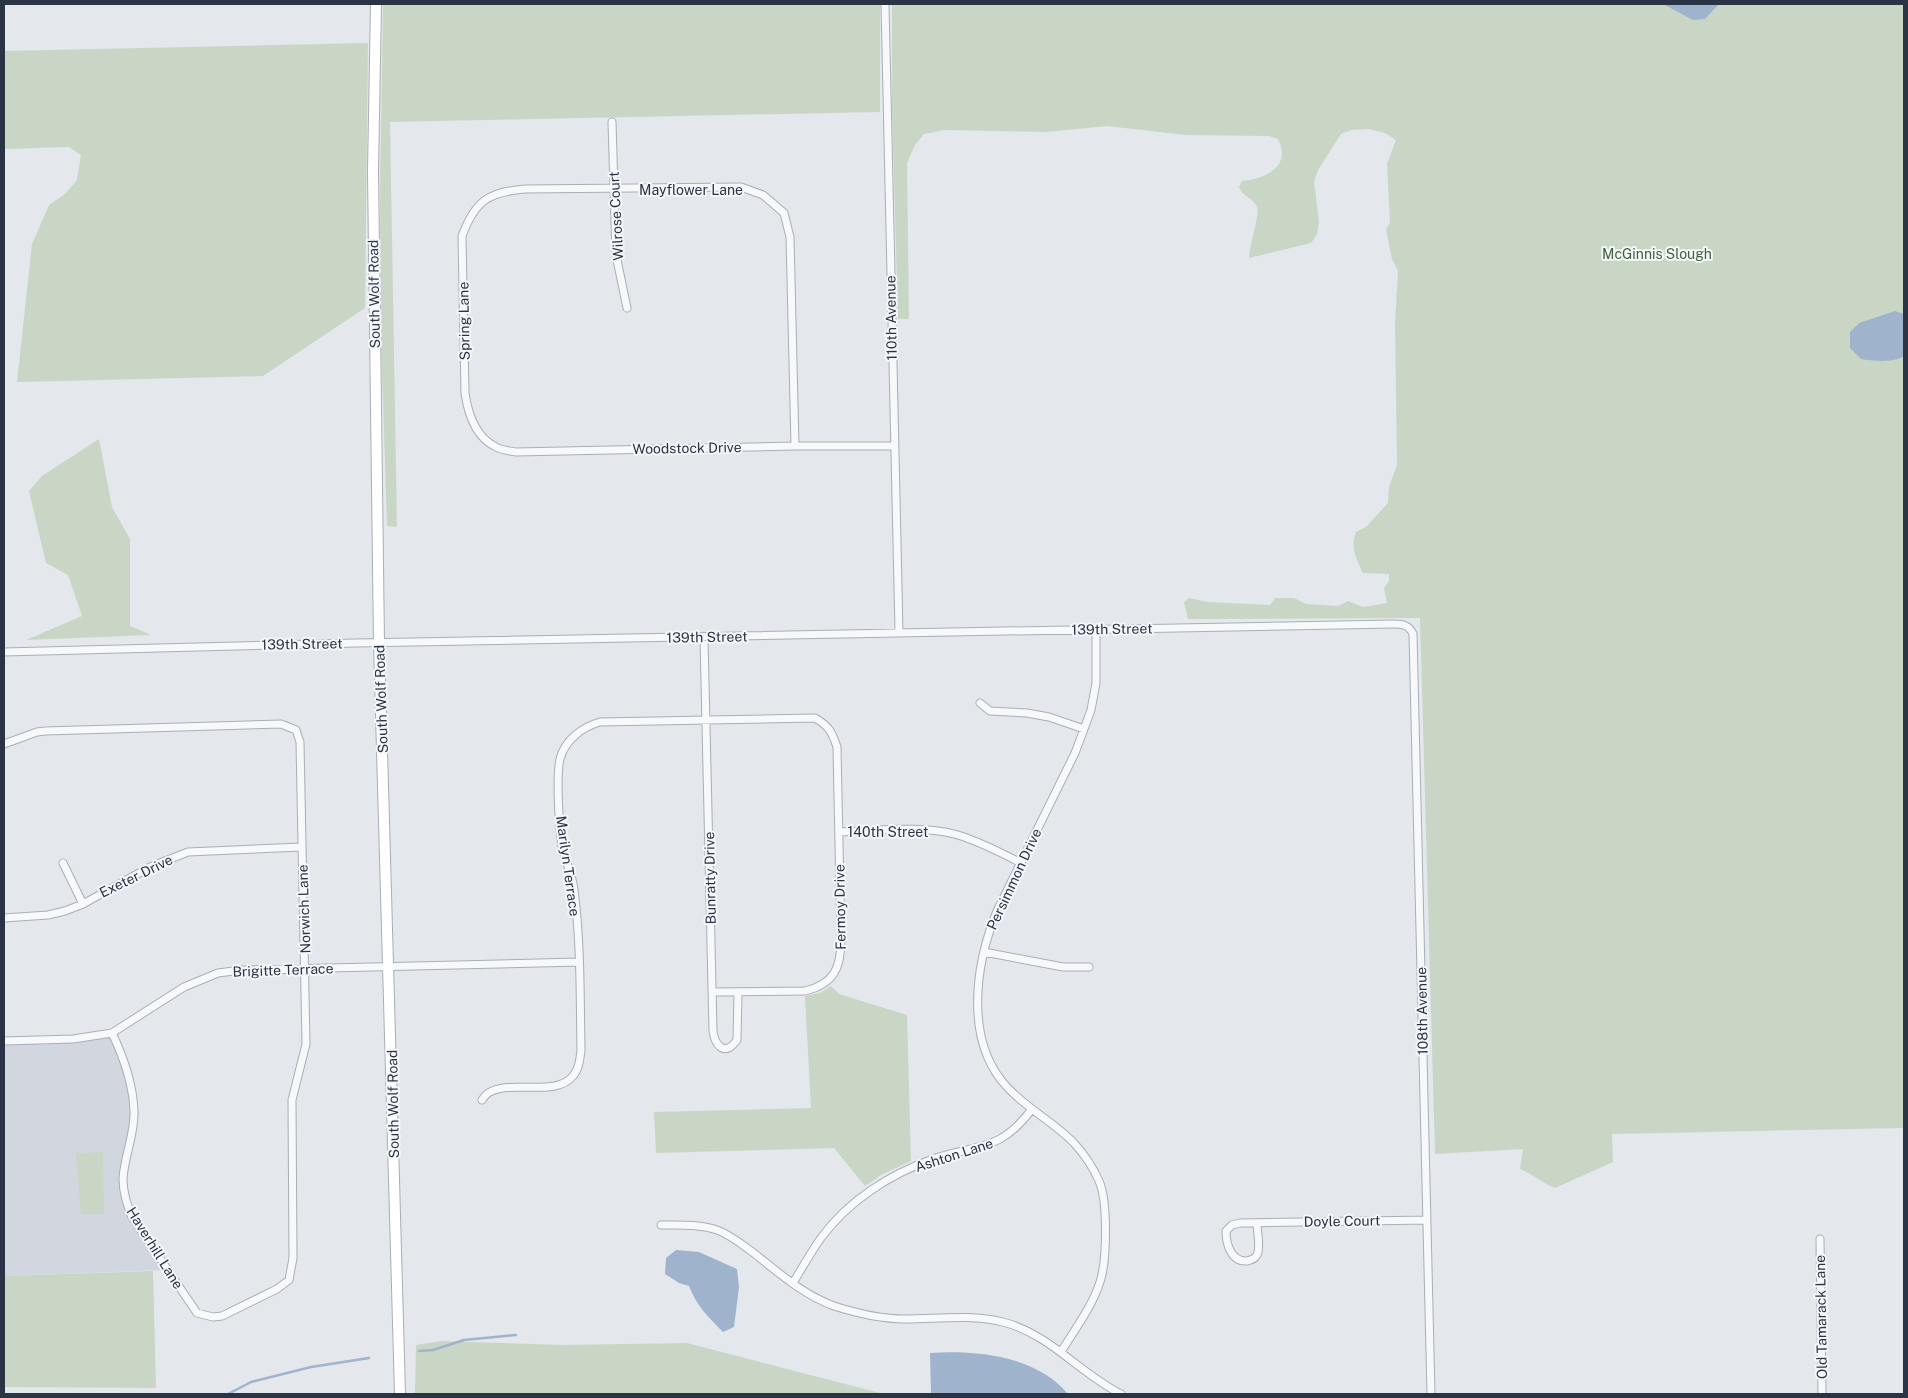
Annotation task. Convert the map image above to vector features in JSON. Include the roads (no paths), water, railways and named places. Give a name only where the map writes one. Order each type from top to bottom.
[{"type":"main road","name":"South Wolf Road","points":[[376,4],[374,199],[380,643],[400,1394]]},
{"type":"street","name":"110th Avenue","points":[[885,4],[899,632]]},
{"type":"street","name":"Wilrose Court","points":[[612,122],[616,255],[627,308]]},
{"type":"street","name":"Mayflower Lane","points":[[480,204],[492,195],[508,191],[741,187],[763,195],[784,213],[790,237],[795,446]]},
{"type":"street","name":"Spring Lane","points":[[480,204],[469,218],[462,236],[464,373],[468,412],[474,426],[484,439]]},
{"type":"street","name":"Woodstock Drive","points":[[484,439],[496,448],[516,452],[795,446],[894,446]]},
{"type":"street","name":"139th Street","points":[[4,652],[704,638],[899,632],[1393,624],[1402,624],[1410,628]]},
{"type":"street","name":"108th Avenue","points":[[1410,628],[1414,634],[1431,1394]]},
{"type":"street","name":"Persimmon Drive","points":[[1061,1352],[1092,1303],[1100,1281],[1104,1256],[1104,1209],[1100,1182],[1088,1160],[1074,1143],[1007,1087],[994,1070],[986,1053],[980,1032],[978,1005],[980,975],[989,931],[1075,753],[1091,710],[1096,683],[1096,629]]},
{"type":"street","name":"Bunratty Drive","points":[[704,638],[714,1041],[719,1047],[725,1049],[733,1046],[738,1040],[738,992]]},
{"type":"street","points":[[980,703],[990,711],[1027,713],[1049,717],[1084,729]]},
{"type":"street","name":"Marilyn Terrace","points":[[482,1100],[490,1092],[502,1088],[555,1086],[565,1083],[573,1076],[579,1064],[581,1050],[579,962],[574,888],[560,828],[559,769],[562,754],[571,739],[578,732],[591,724],[600,722],[814,718],[826,724],[837,747],[839,832]]},
{"type":"street","name":"Norwich Lane","points":[[4,744],[45,731],[281,724],[296,730],[300,742],[306,1044],[292,1100],[293,1258],[289,1280],[268,1294],[222,1316],[205,1316],[197,1313]]},
{"type":"street","name":"140th Street","points":[[839,832],[926,830],[956,835],[984,844],[1021,863]]},
{"type":"street","name":"Fermoy Drive","points":[[713,992],[805,991],[819,988],[830,980],[841,957],[839,832]]},
{"type":"street","name":"Exeter Drive","points":[[4,918],[48,915],[83,904],[150,866],[188,852],[302,847]]},
{"type":"street","points":[[63,863],[83,904]]},
{"type":"street","points":[[984,952],[1049,965],[1089,967]]},
{"type":"street","name":"Brigitte Terrace","points":[[4,1041],[74,1039],[112,1033],[184,987],[218,974],[242,970],[579,962]]},
{"type":"street","name":"Haverhill Lane","points":[[112,1033],[126,1063],[134,1112],[123,1179],[125,1199],[132,1217],[197,1313]]},
{"type":"street","name":"Ashton Lane","points":[[793,1283],[821,1237],[860,1199],[883,1183],[933,1159],[990,1144],[1008,1135],[1022,1124],[1032,1109]]},
{"type":"street","name":"Doyle Court","points":[[1257,1223],[1257,1255],[1247,1261],[1235,1258],[1229,1249],[1226,1238],[1228,1227],[1240,1223],[1427,1220]]},
{"type":"street","points":[[661,1225],[699,1226],[719,1230],[742,1244],[814,1298],[836,1306],[878,1317],[902,1319],[962,1317],[1001,1322],[1031,1332],[1107,1387],[1121,1394]]},
{"type":"street","name":"Old Tamarack Lane","points":[[1820,1239],[1822,1394]]},
{"type":"water","points":[[1663,4],[1719,4],[1705,19],[1693,20]]},
{"type":"water","points":[[1895,311],[1904,314],[1904,356],[1889,361],[1861,359],[1850,348],[1850,332],[1859,323]]},
{"type":"water","points":[[676,1250],[699,1252],[737,1269],[739,1287],[734,1327],[723,1332],[699,1305],[689,1286],[679,1283],[665,1274],[666,1258]]},
{"type":"water","points":[[930,1353],[967,1353],[1005,1358],[1040,1371],[1055,1381],[1068,1394],[931,1394]]},
{"type":"waterway","points":[[419,1351],[433,1350],[464,1340],[516,1335]]},
{"type":"waterway","points":[[228,1394],[251,1382],[311,1367],[369,1358]]},
{"type":"park label","name":"McGinnis Slough","points":[[1657,254]]}]
